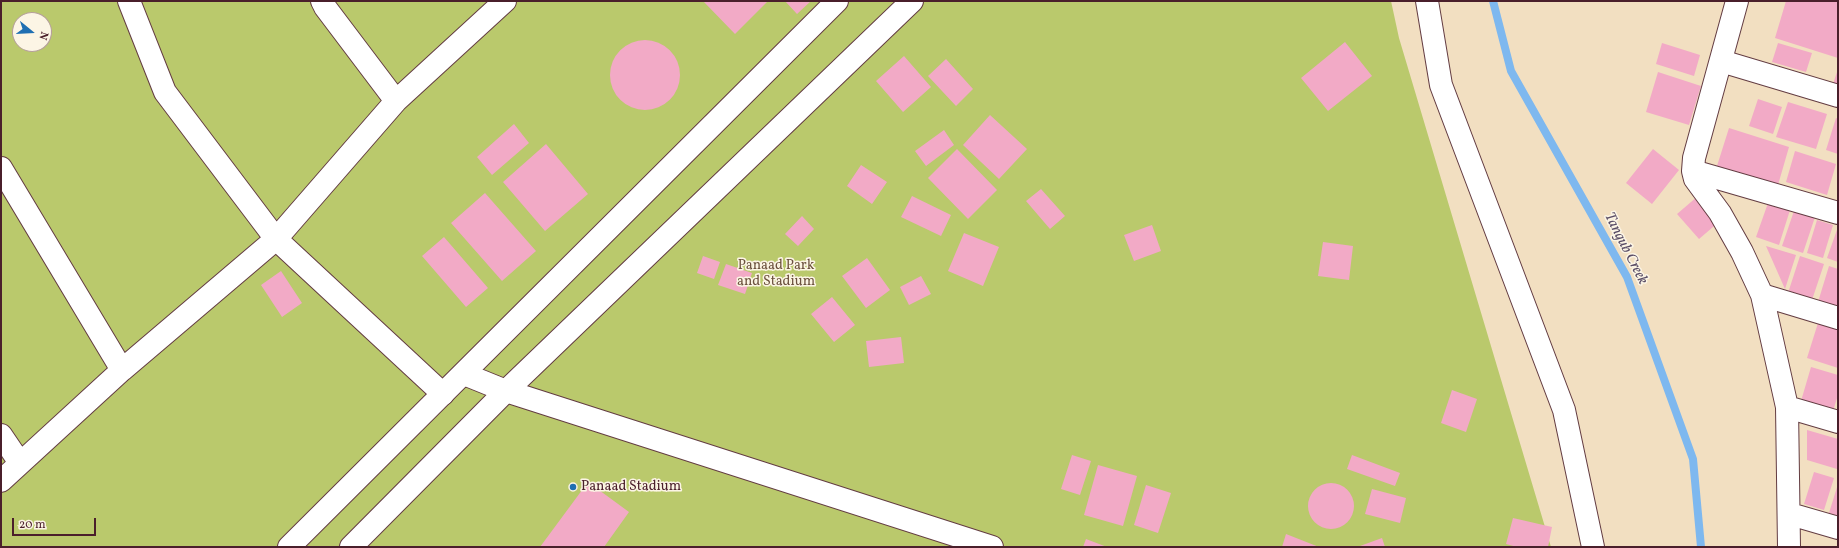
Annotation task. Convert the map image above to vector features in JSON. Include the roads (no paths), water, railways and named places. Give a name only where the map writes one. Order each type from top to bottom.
[{"type":"street","points":[[129,1],[165,92],[276,239],[443,394]]},
{"type":"street","points":[[322,1],[396,101]]},
{"type":"street","points":[[1,481],[122,370],[276,239],[396,101],[505,1]]},
{"type":"street","points":[[289,547],[836,1]]},
{"type":"street","points":[[350,547],[506,391],[912,1]]},
{"type":"street","points":[[1427,1],[1441,85],[1564,410],[1593,547]]},
{"type":"street","points":[[1737,1],[1694,158],[1693,170],[1695,179],[1720,213],[1742,252],[1762,295],[1787,407],[1790,514],[1789,547]]},
{"type":"street","points":[[1721,61],[1838,96]]},
{"type":"street","points":[[1,168],[122,370]]},
{"type":"street","points":[[1693,170],[1838,213]]},
{"type":"street","points":[[1762,295],[1838,318]]},
{"type":"street","points":[[464,374],[506,391],[992,547]]},
{"type":"street","points":[[1787,407],[1838,422]]},
{"type":"street","points":[[1,435],[20,464]]},
{"type":"street","points":[[1790,514],[1838,528]]},
{"type":"waterway","name":"Tangub Creek","points":[[1493,1],[1511,71],[1627,277],[1693,459],[1701,547]]},
{"type":"place","name":"Panaad Stadium","points":[[573,487]]},
{"type":"park label","name":"Panaad Park and Stadium","points":[[776,274]]}]
